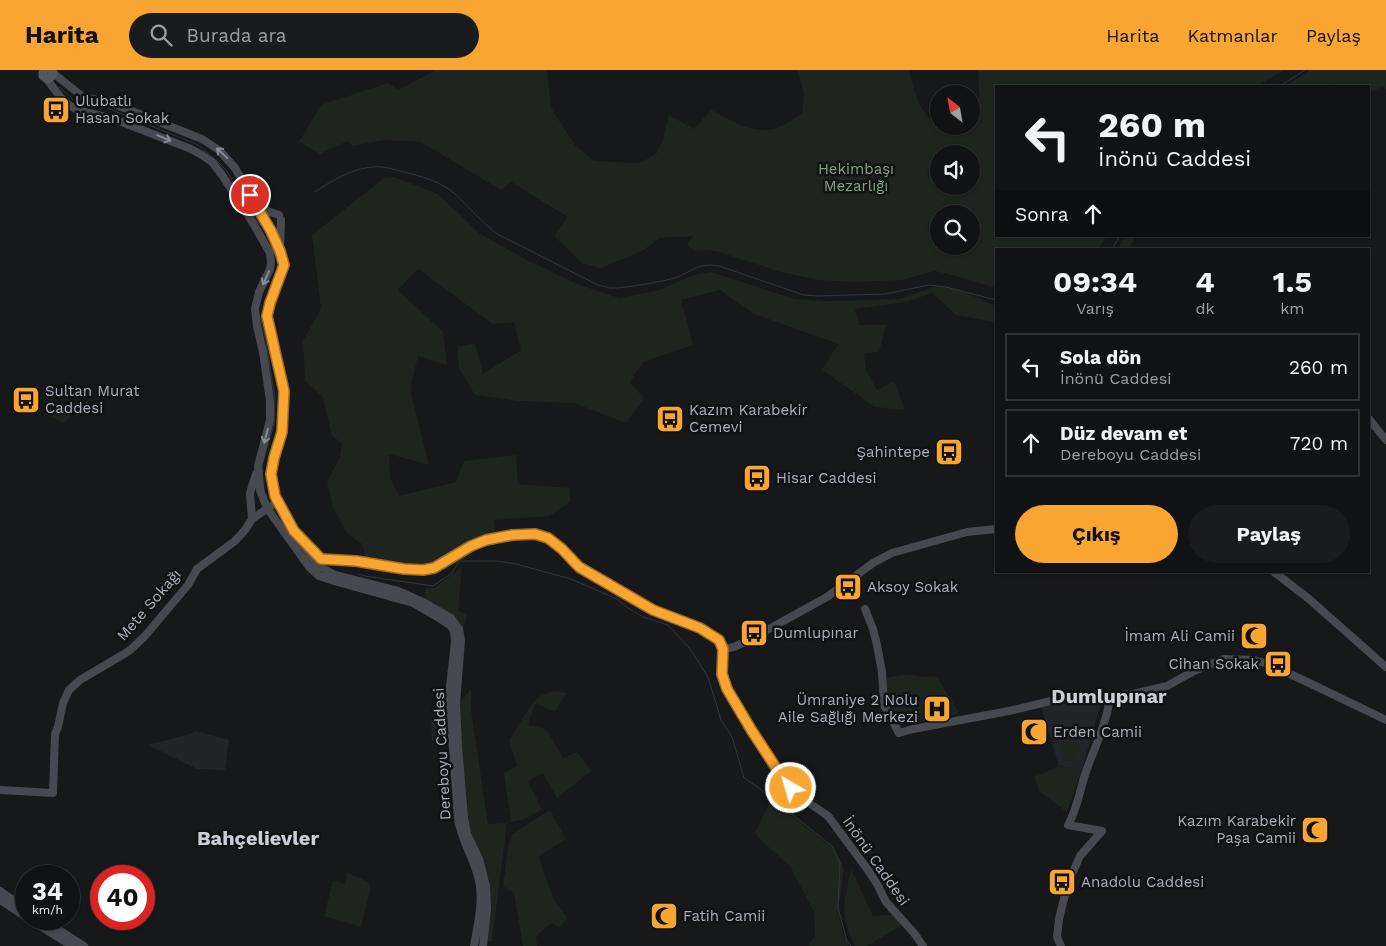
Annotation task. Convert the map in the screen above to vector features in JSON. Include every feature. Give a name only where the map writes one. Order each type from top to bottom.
[{"type":"main road","name":"Dereboyu Caddesi","points":[[50,72],[82,97],[110,102],[202,139],[210,144],[227,158],[235,168],[269,227],[284,265],[267,316],[284,391],[282,432],[271,474],[276,499],[294,531],[318,566],[334,575],[398,591],[415,598],[451,618],[459,629],[462,640],[456,704],[460,764],[467,834],[480,859],[486,886],[487,909],[482,946]]},
{"type":"main road","name":"Dereboyu Caddesi","points":[[50,72],[64,102],[77,110],[114,119],[202,154],[212,162],[267,247],[271,262],[270,269],[259,292],[255,309],[270,401],[270,420],[258,466],[260,490],[267,508],[307,564],[319,576],[413,603],[439,618],[454,631],[455,642],[449,696],[458,818],[460,831],[474,862],[481,897],[474,946]]},
{"type":"main road","points":[[258,208],[280,218],[280,251]]},
{"type":"main road","points":[[259,233],[259,225],[263,223],[269,227]]},
{"type":"main road","points":[[1370,420],[1386,440]]},
{"type":"main road","points":[[252,519],[250,493],[258,466]]},
{"type":"main road","points":[[252,508],[263,500],[276,499]]},
{"type":"main road","name":"Mete Sokağı","points":[[0,790],[53,793],[55,734],[63,703],[69,690],[80,680],[129,651],[144,637],[188,585],[196,569],[235,541],[246,530],[252,519],[276,499]]},
{"type":"main road","points":[[294,531],[321,559],[356,561],[404,569],[423,570],[434,568],[471,546],[486,540],[512,535],[535,534],[548,538],[562,549],[579,567],[653,610],[700,628],[719,640],[723,649],[734,647],[747,641],[827,597],[874,562],[892,554],[967,532],[995,530]]},
{"type":"main road","points":[[307,564],[318,566],[356,561]]},
{"type":"main road","points":[[334,575],[331,571],[336,563]]},
{"type":"main road","points":[[1276,573],[1309,599],[1386,667]]},
{"type":"main road","points":[[865,609],[877,644],[882,672],[884,705],[899,733],[1009,711],[1067,697],[1101,695],[1109,698],[1133,694],[1166,686],[1194,671],[1224,659],[1254,660],[1268,664],[1386,720]]},
{"type":"main road","name":"İnönü Caddesi","points":[[723,649],[722,674],[727,689],[784,780],[799,796],[828,816],[877,884],[886,902],[914,933],[922,946]]},
{"type":"main road","points":[[1061,946],[1057,937],[1059,919],[1068,883],[1080,856],[1102,831],[1068,825],[1106,719],[1109,698]]},
{"type":"main road","points":[[0,892],[15,902]]},
{"type":"main road","points":[[0,900],[15,910]]},
{"type":"main road","points":[[47,930],[72,946]]},
{"type":"main road","points":[[59,930],[84,946]]},
{"type":"shaded area","points":[[1098,698],[1101,703],[1082,770],[1059,766],[1041,707]]},
{"type":"shaded area","points":[[195,731],[229,740],[225,770],[197,769],[148,745]]},
{"type":"green space","name":"Hekimbaşı Mezarlığı","points":[[436,70],[547,70],[551,108],[575,145],[594,161],[640,163],[656,154],[663,140],[669,115],[694,129],[711,110],[749,128],[765,130],[777,128],[802,114],[804,93],[797,70],[909,70],[920,105],[930,119],[930,135],[980,135],[980,85],[978,70],[1284,70],[1259,85],[995,85],[995,237],[1106,237],[1099,248],[995,248],[995,288],[935,271],[902,280],[855,282],[819,280],[781,272],[719,252],[695,251],[687,245],[693,236],[660,238],[642,251],[601,268],[582,263],[554,236],[568,217],[511,182],[501,190],[421,142],[383,140],[353,146],[348,141],[320,154],[299,142],[321,105],[388,83],[398,90]]},
{"type":"green space","points":[[1310,70],[1386,70],[1386,89],[1382,87],[1370,92],[1370,85],[1337,85],[1337,83],[1325,85],[1288,85]]},
{"type":"green space","points":[[394,177],[438,194],[479,233],[525,259],[577,284],[619,298],[660,290],[693,275],[711,272],[795,299],[830,301],[899,299],[937,286],[962,291],[995,306],[995,322],[956,315],[932,293],[906,302],[855,309],[859,325],[886,325],[879,352],[864,353],[866,370],[877,390],[894,381],[905,410],[875,407],[822,370],[838,344],[754,314],[720,290],[681,300],[693,345],[643,362],[630,382],[644,398],[626,423],[574,403],[519,401],[475,395],[459,368],[457,347],[475,343],[483,374],[521,350],[514,322],[493,324],[418,269],[398,290],[443,332],[447,365],[418,356],[410,389],[429,465],[389,454],[390,478],[399,496],[456,482],[464,461],[516,455],[518,484],[570,488],[570,502],[549,516],[494,520],[496,535],[472,542],[425,568],[365,557],[362,544],[348,534],[333,508],[327,482],[340,457],[342,443],[332,436],[323,397],[305,381],[303,341],[321,308],[312,235],[384,178]]},
{"type":"green space","points":[[1125,237],[1135,237],[1130,248],[1118,248]]},
{"type":"green space","points":[[51,398],[72,415],[63,423],[50,416],[44,407]]},
{"type":"green space","points":[[462,567],[458,610],[467,615],[463,630],[453,616],[426,601],[425,588],[434,588]]},
{"type":"green space","points":[[908,674],[923,677],[936,676],[958,711],[957,714],[900,726],[890,703],[886,678]]},
{"type":"green space","points":[[471,689],[471,710],[488,824],[507,823],[492,941],[483,941],[489,905],[489,880],[467,826],[464,803],[459,704]]},
{"type":"green space","points":[[555,691],[566,693],[555,712],[536,703],[528,725],[546,729],[563,758],[577,752],[591,771],[557,798],[543,773],[528,781],[542,809],[527,818],[511,822],[504,773],[517,766],[509,740],[531,705],[540,696]]},
{"type":"green space","points":[[443,718],[445,740],[432,741],[431,719]]},
{"type":"green space","points":[[1061,742],[1080,744],[1079,754],[1076,754],[1075,761],[1063,760],[1064,752],[1060,752]]},
{"type":"green space","points":[[1059,766],[1082,770],[1067,812],[1039,791],[1034,777]]},
{"type":"green space","points":[[771,799],[835,850],[844,869],[838,912],[844,936],[849,946],[808,946],[815,936],[814,912],[790,866],[755,833]]},
{"type":"green space","points":[[550,810],[566,839],[539,856],[555,902],[568,918],[559,927],[552,923],[536,936],[537,946],[523,946],[514,893],[503,886],[508,847],[512,834]]},
{"type":"green space","points":[[851,869],[873,916],[892,915],[902,925],[867,946],[855,946],[845,916],[845,899]]},
{"type":"green space","points":[[347,872],[368,882],[371,888],[361,927],[324,916],[333,880],[345,884]]},
{"type":"waterway","points":[[1282,85],[1305,70]]},
{"type":"waterway","points":[[59,87],[78,104],[105,107],[198,145],[226,170],[259,224]]},
{"type":"waterway","points":[[315,192],[330,182],[364,168],[390,168],[423,177],[449,189],[499,235],[598,285],[609,288],[665,280],[678,277],[699,267],[711,265],[719,266],[804,295],[885,294],[929,285],[946,287],[995,300]]},
{"type":"waterway","points":[[1113,248],[1119,237]]},
{"type":"waterway","points":[[270,238],[274,254]]},
{"type":"waterway","points":[[260,317],[266,341],[275,399],[274,424],[262,465],[264,491]]},
{"type":"waterway","points":[[301,533],[312,548]]},
{"type":"waterway","points":[[358,574],[433,586],[452,573],[459,561],[497,561],[516,564],[571,579],[617,599],[643,617],[668,625],[691,650],[708,677],[721,720],[732,737],[744,778],[832,846],[840,863],[838,908],[847,941],[851,946]]},
{"type":"place","name":"Ulubatlı Hasan Sokak","points":[[56,110]]},
{"type":"place","name":"Sultan Murat Caddesi","points":[[26,400]]},
{"type":"place","name":"Kazım Karabekir Cemevi","points":[[670,419]]},
{"type":"place","name":"Şahintepe","points":[[949,452]]},
{"type":"place","name":"Hisar Caddesi","points":[[757,478]]},
{"type":"place","name":"Aksoy Sokak","points":[[848,587]]},
{"type":"place","name":"Dumlupınar","points":[[754,633]]},
{"type":"place","name":"İmam Ali Camii","points":[[1254,636]]},
{"type":"place","name":"Cihan Sokak","points":[[1278,664]]},
{"type":"place","name":"Ümraniye 2 Nolu Aile Sağlığı Merkezi","points":[[937,709]]},
{"type":"place","name":"Erden Camii","points":[[1034,732]]},
{"type":"place","name":"Kazım Karabekir Paşa Camii","points":[[1315,830]]},
{"type":"place","name":"Anadolu Caddesi","points":[[1062,882]]},
{"type":"place","name":"Fatih Camii","points":[[664,916]]},
{"type":"district","name":"Dumlupınar","points":[[1109,696]]},
{"type":"district","name":"Bahçelievler","points":[[258,838]]},
{"type":"route","points":[[250,195],[271,231],[284,265],[267,316],[284,391],[282,432],[271,474],[275,496],[294,531],[321,559],[356,561],[404,569],[423,570],[434,568],[471,546],[486,540],[512,535],[535,534],[548,538],[562,549],[579,567],[653,610],[700,628],[719,640],[723,649],[722,674],[727,689],[752,731],[791,788]]}]
